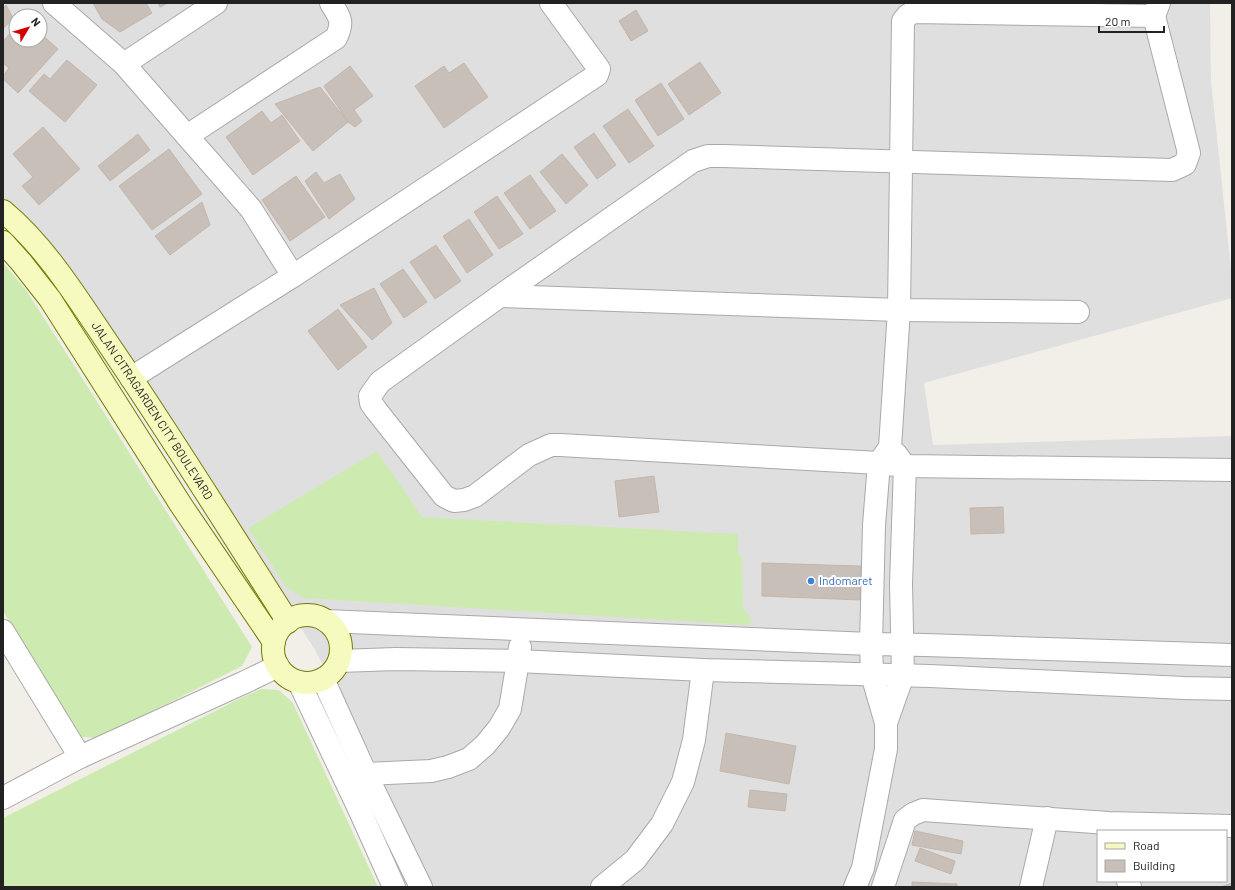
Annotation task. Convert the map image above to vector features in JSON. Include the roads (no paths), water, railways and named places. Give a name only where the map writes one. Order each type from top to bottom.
[{"type":"main road","name":"JALAN CITRAGARDEN CITY BOULEVARD","points":[[3,211],[16,222],[42,250],[68,285],[171,438],[288,622]]},
{"type":"main road","name":"JALAN CITRAGARDEN CITY BOULEVARD","points":[[3,242],[50,299],[181,505],[274,642],[275,658],[278,666]]},
{"type":"main road","points":[[274,642],[281,627],[296,617],[305,616],[316,617],[326,621],[334,629],[339,638],[341,650],[339,661],[332,673],[323,679],[313,683],[299,682],[284,674],[278,666]]},
{"type":"street","points":[[54,3],[124,64],[251,209],[293,276]]},
{"type":"street","points":[[124,64],[216,3]]},
{"type":"street","points":[[187,136],[336,38],[341,28],[340,17],[331,3]]},
{"type":"street","points":[[131,378],[293,276],[597,76],[599,69],[551,3]]},
{"type":"street","points":[[855,887],[863,868],[886,749],[886,723],[872,675],[874,525],[885,455],[899,310],[901,162],[903,21],[908,15],[914,12],[1156,9],[1189,153],[1185,164],[1172,170],[901,162],[723,156],[708,156],[693,161],[380,382],[370,396],[371,403],[444,496],[454,501],[464,500],[476,496],[529,456],[551,445],[885,455],[904,466],[1232,470]]},
{"type":"street","points":[[500,296],[899,310],[1078,312]]},
{"type":"street","points":[[886,723],[903,675],[901,584],[904,466]]},
{"type":"street","points":[[326,621],[872,644],[1232,655]]},
{"type":"street","points":[[3,630],[80,757]]},
{"type":"street","points":[[366,774],[431,771],[448,767],[469,759],[485,745],[499,728],[510,709],[522,630]]},
{"type":"street","points":[[339,661],[396,659],[518,661],[703,670],[903,675],[1176,687],[1232,688]]},
{"type":"street","points":[[3,798],[80,757],[278,666]]},
{"type":"street","points":[[602,887],[635,860],[662,824],[683,782],[694,740],[703,670]]},
{"type":"street","points":[[1232,670],[1232,676]]},
{"type":"street","points":[[323,679],[366,774],[421,887]]},
{"type":"street","points":[[299,682],[394,887]]},
{"type":"street","points":[[883,887],[904,820],[923,810],[1047,818],[1110,827],[1232,826]]},
{"type":"street","points":[[1030,887],[1047,818]]},
{"type":"place","name":"Indomaret","points":[[811,581]]}]
